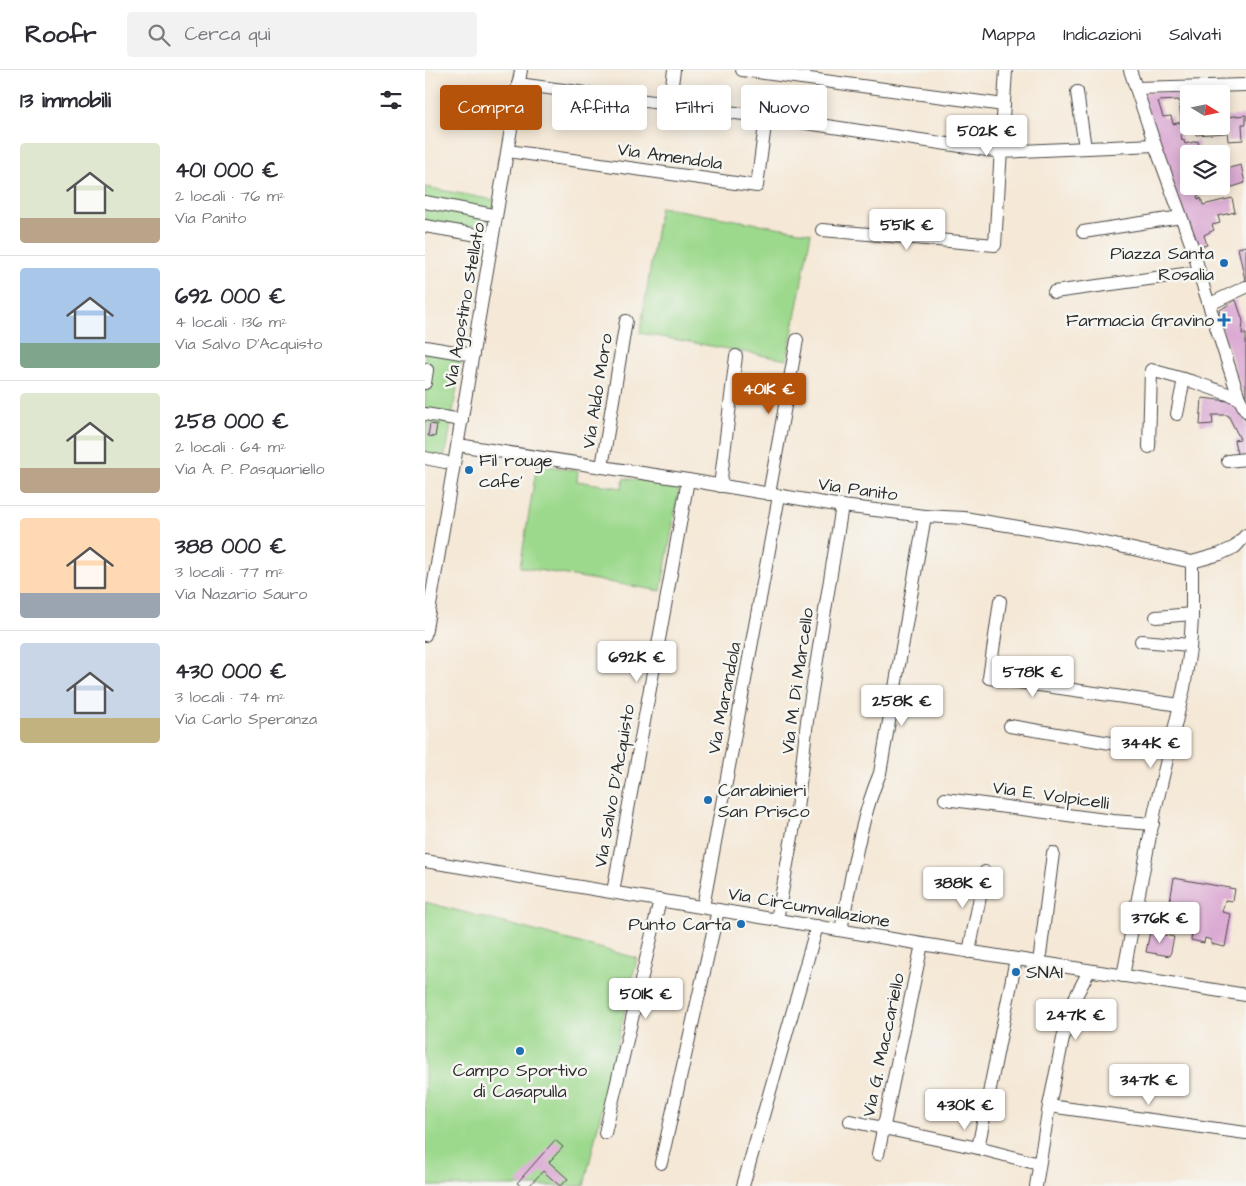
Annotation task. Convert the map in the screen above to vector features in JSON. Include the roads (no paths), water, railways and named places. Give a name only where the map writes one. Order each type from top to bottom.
[{"type":"street","name":"Via Agostino Stellato","points":[[425,635],[431,561],[458,445],[521,70]]},
{"type":"street","points":[[672,85],[674,70]]},
{"type":"street","points":[[742,70],[1004,105]]},
{"type":"street","points":[[822,230],[995,245],[1006,70]]},
{"type":"street","points":[[1130,70],[1181,217],[1239,398],[1246,411]]},
{"type":"street","points":[[519,84],[657,104]]},
{"type":"street","points":[[1136,88],[1246,85]]},
{"type":"street","points":[[1077,92],[1085,148]]},
{"type":"street","points":[[827,126],[1001,152],[1155,146]]},
{"type":"street","name":"Via Amendola","points":[[508,150],[757,186],[763,130]]},
{"type":"street","points":[[425,202],[488,214]]},
{"type":"street","points":[[1083,232],[1181,217]]},
{"type":"street","points":[[425,226],[484,236]]},
{"type":"street","points":[[1054,292],[1199,272]]},
{"type":"street","points":[[1209,304],[1246,287]]},
{"type":"street","name":"Via Aldo Moro","points":[[602,467],[626,321]]},
{"type":"street","name":"Via Marandola","points":[[703,907],[774,495],[797,340]]},
{"type":"street","points":[[425,347],[473,356]]},
{"type":"street","points":[[720,486],[736,356]]},
{"type":"street","points":[[425,369],[427,370],[425,383]]},
{"type":"street","points":[[1149,447],[1151,370],[1239,398]]},
{"type":"street","points":[[1177,414],[1184,379]]},
{"type":"street","points":[[425,414],[462,420]]},
{"type":"street","name":"Via Panito","points":[[458,445],[688,480],[842,506],[925,516],[965,518],[1074,536],[1192,562],[1220,554],[1235,547],[1246,535]]},
{"type":"street","points":[[425,458],[445,462]]},
{"type":"street","points":[[1228,461],[1246,459]]},
{"type":"street","name":"Via Salvo D'Acquisto","points":[[613,892],[688,480]]},
{"type":"street","name":"Via M. Di Marcello","points":[[777,920],[797,809],[807,721],[842,506]]},
{"type":"street","points":[[841,930],[863,822],[869,800],[880,773],[925,516]]},
{"type":"street","points":[[1123,976],[1153,824],[1180,705],[1190,645],[1192,562]]},
{"type":"street","points":[[1000,601],[989,678],[1180,705]]},
{"type":"street","points":[[1156,617],[1192,614]]},
{"type":"street","points":[[1141,641],[1190,645]]},
{"type":"street","points":[[1010,726],[1169,753]]},
{"type":"street","name":"Via E. Volpicelli","points":[[945,799],[1113,821],[1153,824]]},
{"type":"street","points":[[1039,963],[1053,853]]},
{"type":"street","name":"Via Circumvallazione","points":[[425,861],[969,952],[1246,996]]},
{"type":"street","points":[[969,952],[985,872]]},
{"type":"street","points":[[605,1134],[660,900]]},
{"type":"street","points":[[661,1163],[718,910]]},
{"type":"street","points":[[743,1186],[817,926]]},
{"type":"street","name":"Via G. Maccariello","points":[[879,1154],[922,944]]},
{"type":"street","points":[[978,1148],[1016,959]]},
{"type":"street","points":[[1036,1186],[1049,1106],[1065,1029],[1075,998],[1089,971]]},
{"type":"street","points":[[1049,1106],[1246,1133]]},
{"type":"street","points":[[850,1121],[978,1148],[1039,1164]]},
{"type":"place","name":"Piazza Santa Rosalia","points":[[1224,263]]},
{"type":"place","name":"Farmacia Gravino","points":[[1224,320]]},
{"type":"place","name":"Fil rouge cafe'","points":[[469,470]]},
{"type":"place","name":"Carabinieri San Prisco","points":[[708,800]]},
{"type":"place","name":"Punto Carta","points":[[741,924]]},
{"type":"place","name":"SNAI","points":[[1016,972]]},
{"type":"place","name":"Campo Sportivo di Casapulla","points":[[520,1051]]}]
